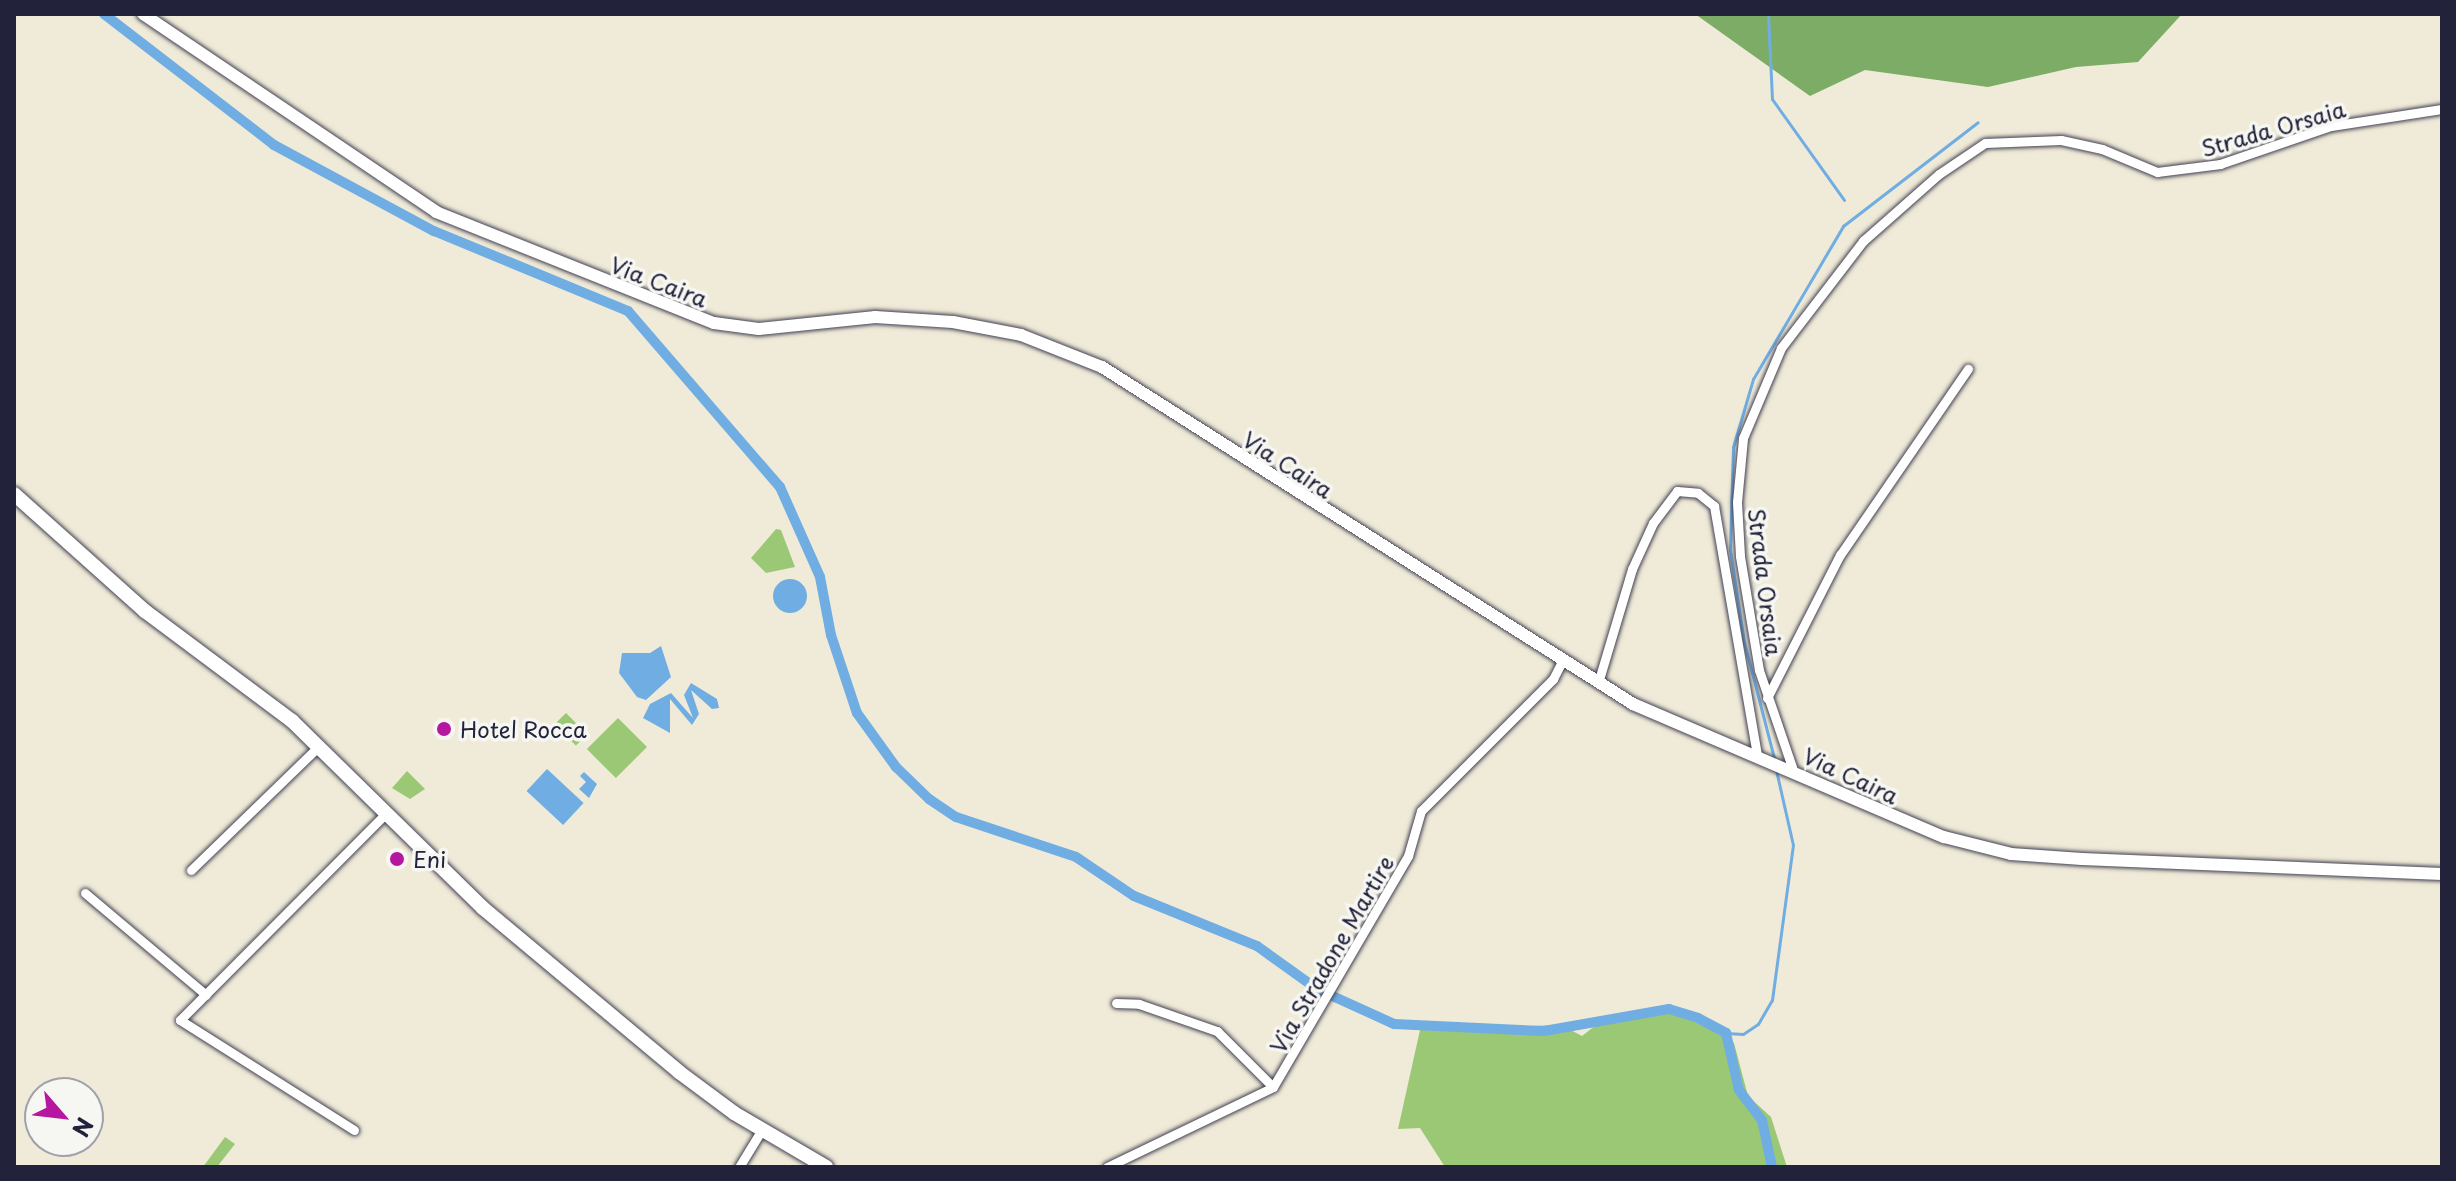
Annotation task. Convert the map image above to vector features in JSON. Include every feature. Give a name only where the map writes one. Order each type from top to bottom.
[{"type":"main road","points":[[15,499],[145,611],[319,746],[507,929],[679,1072],[761,1131],[826,1167]]},
{"type":"street","name":"Via Caira","points":[[143,14],[388,185],[436,212],[714,323],[759,329],[875,317],[953,322],[1021,335],[1102,367],[1598,683],[1674,724],[1793,770],[1944,837],[2011,854],[2442,874]]},
{"type":"street","name":"Strada Orsaia","points":[[1793,770],[1767,698],[1740,556],[1737,502],[1743,438],[1764,380],[1793,330],[1863,241],[1897,209],[1985,143],[2061,140],[2102,149],[2157,172],[2220,164],[2331,126],[2442,109]]},
{"type":"street","points":[[1767,698],[1840,555],[1968,369]]},
{"type":"street","points":[[1598,683],[1632,569],[1653,523],[1677,491],[1698,493],[1714,506],[1757,756]]},
{"type":"street","name":"Via Stradone Martire","points":[[1107,1167],[1273,1087],[1408,856],[1421,811],[1553,679],[1562,661]]},
{"type":"street","points":[[191,870],[319,746]]},
{"type":"street","points":[[354,1130],[180,1020],[386,813]]},
{"type":"street","points":[[85,893],[206,995]]},
{"type":"street","points":[[1116,1003],[1139,1004],[1217,1031],[1273,1087]]},
{"type":"street","points":[[739,1167],[761,1131]]},
{"type":"green space","points":[[1695,14],[2182,14],[2138,62],[2076,67],[1988,87],[1865,70],[1810,96]]},
{"type":"green space","points":[[776,529],[781,530],[795,567],[766,573],[751,558]]},
{"type":"green space","points":[[566,713],[587,734],[576,746],[555,724]]},
{"type":"green space","points":[[618,718],[647,747],[616,778],[587,749]]},
{"type":"green space","points":[[407,771],[425,789],[410,799],[392,788]]},
{"type":"green space","points":[[1680,1012],[1734,1043],[1748,1096],[1771,1117],[1787,1167],[1445,1167],[1420,1128],[1398,1129],[1420,1030],[1561,1025],[1582,1036],[1609,1015]]},
{"type":"green space","points":[[225,1137],[235,1144],[217,1167],[203,1167]]},
{"type":"water","points":[[790,579],[802,584],[807,596],[802,608],[790,613],[778,608],[773,596],[778,584]]},
{"type":"water","points":[[661,646],[671,677],[646,700],[637,697],[619,673],[622,653],[650,653]]},
{"type":"water","points":[[691,683],[717,699],[719,708],[712,709],[691,690],[699,714],[692,725],[670,699],[670,733],[643,718],[650,704],[671,693],[693,718],[684,695]]},
{"type":"water","points":[[547,769],[584,803],[563,825],[527,791]]},
{"type":"water","points":[[584,772],[597,784],[589,798],[579,789],[586,782],[580,776]]},
{"type":"waterway","points":[[104,14],[274,145],[434,231],[628,311],[780,487],[820,577],[831,635],[857,713],[896,767],[929,799],[956,817],[1076,857],[1134,896],[1257,946],[1317,989],[1394,1024],[1544,1031],[1669,1009],[1698,1018],[1726,1033],[1739,1090],[1762,1120],[1772,1167]]},
{"type":"waterway","points":[[1768,14],[1772,99],[1844,200]]},
{"type":"waterway","points":[[1774,758],[1744,642],[1730,549],[1733,447],[1753,379],[1843,226],[1978,122]]},
{"type":"waterway","points":[[1726,1033],[1743,1034],[1758,1024],[1772,1000],[1793,845],[1776,770]]},
{"type":"place","name":"Hotel Rocca","points":[[444,729]]},
{"type":"place","name":"Eni","points":[[397,859]]}]
